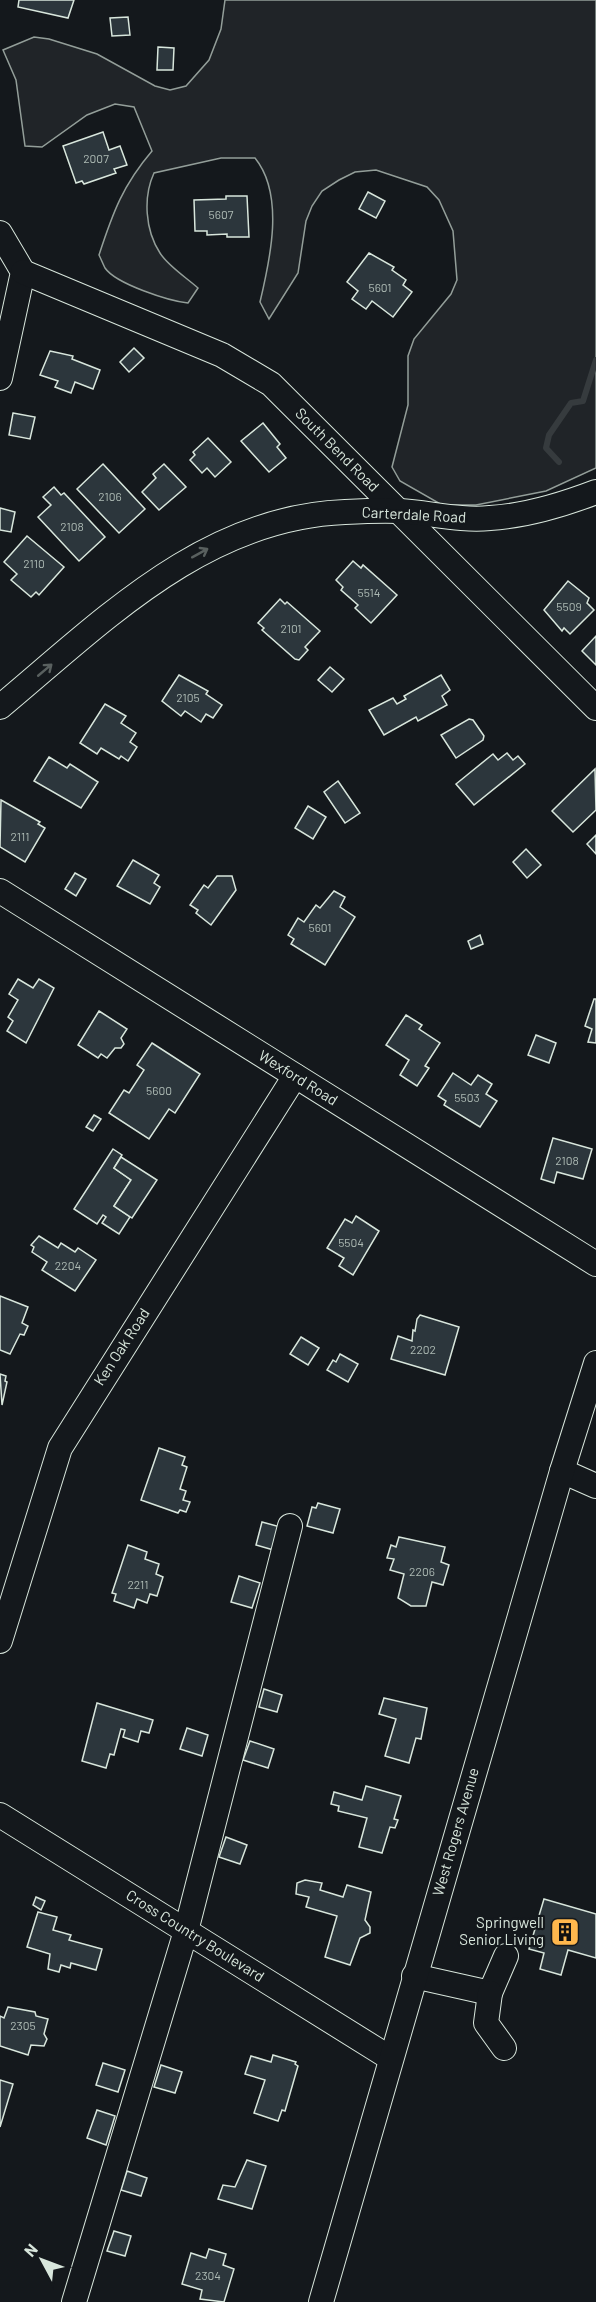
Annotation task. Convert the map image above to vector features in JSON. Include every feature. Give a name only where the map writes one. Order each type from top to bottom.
[{"type":"street","points":[[0,233],[22,272],[0,378]]},
{"type":"street","name":"South Bend Road","points":[[22,272],[222,355],[271,384],[596,708]]},
{"type":"street","name":"Carterdale Road","points":[[0,707],[123,604],[169,571],[208,548],[251,531],[298,519],[343,512],[399,511],[488,519],[529,514],[596,492]]},
{"type":"street","name":"Wexford Road","points":[[0,891],[596,1264]]},
{"type":"street","name":"Ken Oak Road","points":[[0,1641],[60,1448],[296,1076]]},
{"type":"street","name":"West Rogers Avenue","points":[[321,2302],[414,1976],[562,1471],[596,1363]]},
{"type":"street","points":[[562,1471],[596,1486]]},
{"type":"street","points":[[74,2302],[186,1931],[290,1526]]},
{"type":"street","name":"Cross Country Boulevard","points":[[0,1815],[390,2058]]},
{"type":"street","points":[[504,2048],[486,2023],[490,1993],[506,1956]]},
{"type":"street","points":[[414,1976],[490,1993]]},
{"type":"shaded area","points":[[225,0],[596,0],[596,468],[546,491],[476,505],[442,505],[400,481],[392,467],[408,405],[408,356],[414,339],[451,294],[457,280],[453,231],[439,200],[427,187],[376,170],[355,172],[322,191],[306,221],[298,273],[269,319],[260,302],[271,248],[272,209],[270,190],[255,158],[221,158],[154,173],[150,182],[147,203],[151,234],[163,258],[198,288],[188,303],[131,286],[105,268],[99,255],[114,212],[133,176],[152,151],[134,107],[115,104],[87,115],[42,147],[25,146],[16,80],[3,50],[34,37],[49,39],[97,54],[155,86],[170,90],[186,86],[209,60],[221,29]]},
{"type":"building","points":[[19,0],[74,0],[68,18],[18,7]]},
{"type":"building","points":[[128,17],[130,35],[112,36],[110,18]]},
{"type":"building","points":[[158,47],[174,48],[173,70],[157,70]]},
{"type":"building","points":[[103,132],[109,150],[120,146],[127,165],[114,169],[116,173],[84,184],[82,181],[76,183],[63,146]]},
{"type":"building","points":[[368,192],[385,201],[376,218],[359,209]]},
{"type":"building","points":[[226,196],[247,196],[249,237],[227,237],[227,234],[207,235],[207,231],[195,231],[194,200],[226,199]]},
{"type":"building","points":[[369,253],[394,267],[392,270],[406,280],[403,285],[412,292],[393,317],[372,301],[366,309],[352,299],[358,291],[347,282]]},
{"type":"building","points":[[134,348],[144,358],[129,372],[120,362]]},
{"type":"building","points":[[50,351],[73,356],[72,359],[100,370],[93,389],[75,382],[71,393],[55,387],[58,381],[40,375]]},
{"type":"building","points":[[13,413],[35,417],[30,439],[9,435]]},
{"type":"building","points":[[263,423],[280,444],[277,447],[286,458],[269,472],[241,441]]},
{"type":"building","points":[[208,438],[231,462],[215,477],[207,468],[202,473],[190,460],[195,455],[193,452]]},
{"type":"building","points":[[103,464],[145,509],[119,533],[77,489]]},
{"type":"building","points":[[164,464],[186,487],[159,510],[142,492],[156,478],[153,474]]},
{"type":"building","points":[[54,487],[61,495],[64,493],[105,537],[79,561],[38,517],[51,505],[43,497]]},
{"type":"building","points":[[0,508],[15,512],[11,532],[0,530]]},
{"type":"building","points":[[27,536],[64,567],[39,595],[36,592],[31,597],[11,580],[17,574],[4,562]]},
{"type":"building","points":[[353,561],[361,568],[363,565],[397,595],[371,623],[355,608],[358,605],[341,590],[343,587],[336,580]]},
{"type":"building","points":[[568,581],[589,598],[587,603],[594,610],[570,634],[564,628],[562,631],[544,610]]},
{"type":"building","points":[[280,599],[285,604],[287,602],[320,631],[305,647],[308,650],[299,660],[262,630],[264,628],[258,623]]},
{"type":"building","points":[[596,636],[596,665],[582,651]]},
{"type":"building","points":[[330,667],[344,679],[332,692],[318,680]]},
{"type":"building","points":[[179,675],[208,691],[206,694],[222,705],[213,718],[206,714],[201,722],[185,711],[181,716],[162,701]]},
{"type":"building","points":[[441,675],[450,690],[442,696],[447,705],[418,721],[416,717],[384,735],[369,710],[393,698],[397,704],[406,699],[404,696]]},
{"type":"building","points":[[105,704],[126,716],[121,723],[136,733],[130,742],[137,747],[128,761],[121,756],[119,759],[101,748],[97,754],[80,743]]},
{"type":"building","points":[[469,719],[473,720],[484,736],[483,740],[456,758],[441,735]]},
{"type":"building","points":[[507,753],[513,760],[518,756],[525,764],[474,805],[456,784],[493,754],[498,760]]},
{"type":"building","points":[[49,757],[67,768],[70,764],[98,782],[81,808],[34,781]]},
{"type":"building","points":[[595,769],[596,810],[573,832],[552,811]]},
{"type":"building","points":[[338,781],[360,813],[345,823],[324,792]]},
{"type":"building","points":[[1,800],[40,822],[38,824],[45,828],[25,862],[0,847]]},
{"type":"building","points":[[308,806],[326,817],[313,839],[295,828]]},
{"type":"building","points":[[596,835],[596,854],[587,844]]},
{"type":"building","points":[[526,849],[541,865],[527,878],[513,862]]},
{"type":"building","points":[[133,860],[159,875],[154,883],[160,887],[150,904],[117,886]]},
{"type":"building","points":[[75,873],[86,879],[76,896],[65,889]]},
{"type":"building","points":[[217,876],[232,876],[236,890],[211,925],[196,913],[198,910],[190,905],[204,885],[208,888]]},
{"type":"building","points":[[334,891],[345,897],[340,907],[355,917],[325,965],[291,944],[294,939],[288,935],[298,918],[304,922],[316,905],[320,908]]},
{"type":"building","points":[[480,935],[483,944],[471,949],[468,941]]},
{"type":"building","points":[[18,979],[33,988],[39,979],[54,988],[26,1043],[7,1031],[13,1021],[8,1017],[18,1000],[9,994]]},
{"type":"building","points":[[594,999],[596,999],[596,1043],[588,1042],[592,1029],[585,1026]]},
{"type":"building","points":[[99,1011],[127,1029],[121,1038],[124,1044],[121,1048],[115,1048],[107,1058],[101,1054],[98,1058],[78,1045]]},
{"type":"building","points":[[406,1015],[422,1025],[419,1029],[440,1043],[425,1066],[429,1068],[417,1086],[400,1075],[409,1060],[386,1045]]},
{"type":"building","points":[[536,1035],[556,1043],[549,1063],[528,1055]]},
{"type":"building","points":[[152,1043],[200,1074],[175,1113],[169,1109],[149,1139],[109,1113],[124,1090],[129,1093],[144,1070],[137,1065]]},
{"type":"building","points":[[453,1073],[471,1085],[478,1075],[492,1084],[486,1094],[497,1101],[480,1127],[444,1105],[446,1101],[438,1096]]},
{"type":"building","points":[[94,1115],[101,1119],[93,1131],[86,1127]]},
{"type":"building","points":[[553,1138],[592,1149],[583,1179],[557,1172],[554,1183],[541,1179]]},
{"type":"building","points":[[113,1149],[122,1155],[114,1168],[131,1180],[114,1206],[130,1217],[119,1234],[102,1223],[106,1217],[103,1215],[97,1224],[74,1209]]},
{"type":"building","points":[[121,1157],[157,1180],[132,1218],[114,1206],[131,1180],[114,1168]]},
{"type":"building","points":[[356,1216],[379,1231],[353,1275],[339,1266],[344,1258],[327,1248],[345,1219],[352,1223]]},
{"type":"building","points":[[39,1236],[58,1248],[61,1243],[75,1252],[78,1248],[96,1260],[75,1291],[42,1270],[47,1262],[32,1252],[34,1247],[31,1245]]},
{"type":"building","points":[[0,1296],[28,1307],[22,1323],[28,1326],[24,1335],[20,1334],[10,1354],[0,1350]]},
{"type":"building","points":[[420,1315],[459,1327],[445,1375],[391,1359],[398,1336],[412,1341],[413,1330],[415,1331]]},
{"type":"building","points":[[301,1337],[319,1348],[308,1365],[290,1354]]},
{"type":"building","points":[[340,1354],[358,1364],[348,1382],[327,1370],[333,1360],[336,1362]]},
{"type":"building","points":[[0,1374],[6,1376],[5,1381],[7,1382],[2,1405]]},
{"type":"building","points":[[159,1448],[185,1457],[182,1465],[187,1467],[180,1489],[186,1491],[183,1500],[190,1502],[186,1512],[180,1510],[178,1513],[141,1500]]},
{"type":"building","points":[[318,1503],[340,1509],[333,1533],[307,1526],[312,1507],[316,1508]]},
{"type":"building","points":[[262,1522],[284,1528],[277,1551],[256,1545]]},
{"type":"building","points":[[399,1537],[445,1547],[441,1562],[449,1565],[443,1585],[432,1582],[426,1606],[411,1606],[398,1598],[404,1574],[390,1570],[394,1559],[387,1558],[391,1545],[396,1547]]},
{"type":"building","points":[[128,1545],[147,1552],[145,1559],[159,1564],[156,1574],[163,1577],[157,1596],[150,1594],[147,1603],[137,1599],[134,1608],[114,1601],[116,1594],[112,1593]]},
{"type":"building","points":[[239,1576],[260,1583],[252,1608],[231,1602]]},
{"type":"building","points":[[264,1689],[282,1695],[277,1712],[259,1707]]},
{"type":"building","points":[[384,1698],[427,1708],[421,1739],[416,1738],[409,1763],[385,1756],[396,1719],[379,1714]]},
{"type":"building","points":[[97,1703],[153,1720],[149,1733],[141,1731],[138,1742],[123,1737],[125,1730],[121,1729],[114,1755],[110,1754],[106,1768],[82,1761]]},
{"type":"building","points":[[187,1728],[208,1735],[202,1756],[180,1749]]},
{"type":"building","points":[[250,1741],[274,1749],[268,1768],[243,1760]]},
{"type":"building","points":[[366,1786],[401,1796],[394,1819],[398,1820],[395,1828],[390,1827],[382,1853],[359,1847],[367,1818],[338,1811],[339,1806],[331,1804],[334,1792],[362,1800]]},
{"type":"building","points":[[226,1837],[247,1845],[240,1864],[219,1857]]},
{"type":"building","points":[[305,1880],[322,1883],[320,1890],[343,1897],[347,1885],[371,1892],[365,1920],[370,1927],[370,1933],[360,1938],[350,1965],[325,1957],[337,1916],[306,1907],[309,1897],[296,1894],[297,1883]]},
{"type":"building","points":[[36,1897],[45,1901],[41,1910],[33,1905]]},
{"type":"building","name":"Springwell Senior Living","points":[[544,1899],[596,1914],[596,1958],[568,1950],[561,1975],[540,1969],[544,1953],[529,1949]]},
{"type":"building","points":[[38,1912],[57,1917],[53,1930],[71,1935],[69,1940],[102,1949],[96,1970],[71,1963],[70,1968],[61,1965],[59,1972],[48,1969],[50,1954],[27,1947]]},
{"type":"building","points":[[8,2007],[35,2012],[36,2016],[48,2019],[44,2034],[47,2039],[44,2046],[31,2045],[28,2055],[0,2046],[0,2016],[4,2018]]},
{"type":"building","points":[[273,2055],[296,2062],[298,2066],[285,2111],[282,2110],[278,2121],[254,2113],[265,2080],[245,2074],[251,2056],[271,2062]]},
{"type":"building","points":[[103,2063],[125,2070],[118,2092],[96,2085]]},
{"type":"building","points":[[161,2065],[182,2072],[175,2093],[154,2087]]},
{"type":"building","points":[[0,2080],[13,2084],[0,2127]]},
{"type":"building","points":[[97,2110],[115,2116],[106,2145],[87,2138]]},
{"type":"building","points":[[247,2160],[266,2166],[252,2209],[218,2199],[223,2185],[235,2187]]},
{"type":"building","points":[[127,2171],[147,2178],[141,2196],[121,2190]]},
{"type":"building","points":[[114,2231],[131,2236],[125,2256],[107,2251]]},
{"type":"building","points":[[209,2249],[226,2254],[223,2265],[234,2269],[224,2302],[200,2299],[202,2290],[182,2284],[191,2253],[206,2258]]},
{"type":"waterway","points":[[559,462],[546,448],[549,435],[571,403],[583,401],[596,360]]},
{"type":"place","name":"Springwell Senior Living","points":[[565,1932]]}]
